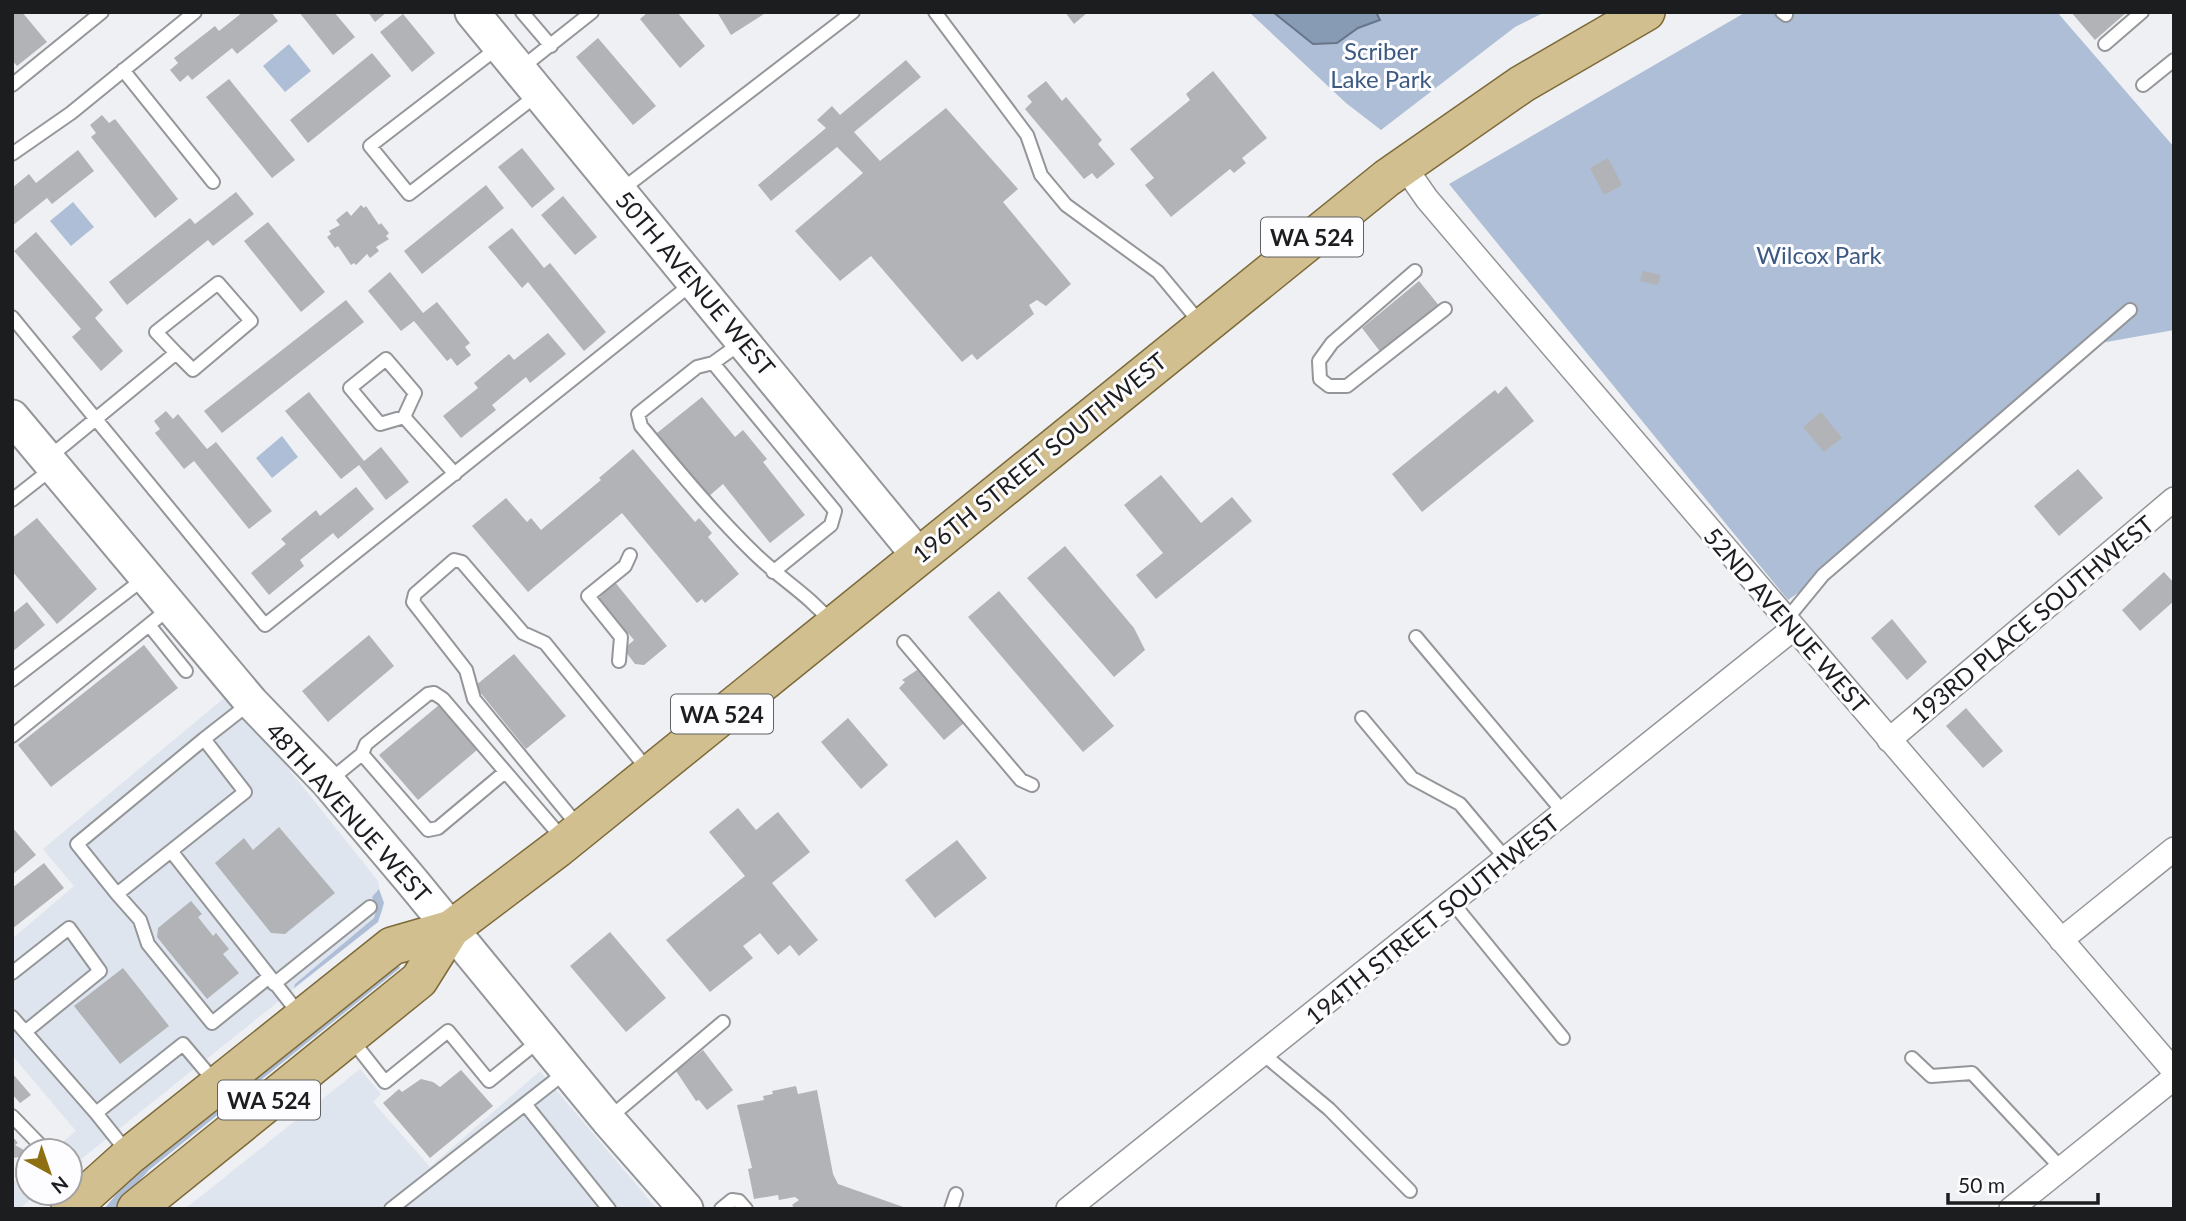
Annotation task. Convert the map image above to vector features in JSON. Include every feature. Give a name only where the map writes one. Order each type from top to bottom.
[{"type":"main road","name":"196TH STREET SOUTHWEST","points":[[136,1209],[419,980],[451,929],[573,836],[1203,325],[1404,166],[1521,84],[1646,12]]},
{"type":"main road","name":"196TH STREET SOUTHWEST","points":[[84,1187],[130,1155],[392,946],[451,929]]},
{"type":"street","name":"50TH AVENUE WEST","points":[[472,12],[918,555]]},
{"type":"street","name":"52ND AVENUE WEST","points":[[1404,166],[1453,230],[2174,1072]]},
{"type":"street","name":"48TH AVENUE WEST","points":[[12,416],[146,576],[160,616],[251,702],[328,782],[685,1209]]},
{"type":"street","name":"193RD PLACE SOUTHWEST","points":[[1889,740],[2174,499]]},
{"type":"street","name":"194TH STREET SOUTHWEST","points":[[1068,1209],[1563,813],[1790,624]]},
{"type":"street","points":[[2061,940],[2174,849]]},
{"type":"street","points":[[2011,1209],[2174,1078]]},
{"type":"lane","points":[[12,85],[102,12]]},
{"type":"lane","points":[[12,154],[71,113],[195,12]]},
{"type":"lane","points":[[522,12],[551,46]]},
{"type":"lane","points":[[520,69],[409,194],[370,146],[520,69],[592,12]]},
{"type":"lane","points":[[830,12],[839,24]]},
{"type":"lane","points":[[620,191],[853,12]]},
{"type":"lane","points":[[2105,44],[2142,12]]},
{"type":"lane","points":[[940,14],[1027,135],[1041,175],[1066,205],[1158,272],[1203,325]]},
{"type":"lane","points":[[2143,85],[2174,60]]},
{"type":"lane","points":[[123,70],[213,182]]},
{"type":"lane","points":[[1415,271],[1403,285],[1332,343],[1319,361],[1320,379],[1329,386],[1347,386],[1445,309]]},
{"type":"lane","points":[[12,317],[265,625],[694,281]]},
{"type":"lane","points":[[218,283],[251,321],[192,370],[176,352],[156,332],[218,283]]},
{"type":"lane","points":[[1790,624],[1823,575],[2130,310]]},
{"type":"lane","points":[[743,341],[713,363],[698,367],[638,414],[641,426],[731,530],[773,572],[812,599],[833,625]]},
{"type":"lane","points":[[12,500],[95,420],[176,352]]},
{"type":"lane","points":[[386,359],[415,393],[404,417],[380,424],[350,388],[386,359]]},
{"type":"lane","points":[[713,363],[835,512],[831,525],[773,572]]},
{"type":"lane","points":[[404,417],[454,474]]},
{"type":"lane","points":[[619,661],[621,637],[589,596],[625,566],[630,555]]},
{"type":"lane","points":[[573,836],[474,699],[466,670],[413,602],[415,594],[454,560],[463,562],[523,633],[545,643],[651,773]]},
{"type":"lane","points":[[12,680],[146,576]]},
{"type":"lane","points":[[12,736],[160,616],[186,671]]},
{"type":"lane","points":[[1416,637],[1563,813]]},
{"type":"lane","points":[[904,642],[1021,780],[1032,786]]},
{"type":"lane","points":[[328,782],[362,754],[366,744],[428,694],[434,693],[443,699],[505,772],[573,836]]},
{"type":"lane","points":[[251,702],[77,844],[140,920],[148,944],[212,1023],[370,907]]},
{"type":"lane","points":[[1362,718],[1412,778],[1460,804],[1506,859]]},
{"type":"lane","points":[[117,894],[245,792],[204,739]]},
{"type":"lane","points":[[362,754],[428,830],[438,828],[505,772]]},
{"type":"lane","points":[[171,851],[302,1018]]},
{"type":"lane","points":[[1452,902],[1563,1038]]},
{"type":"lane","points":[[12,973],[69,928],[100,971],[25,1032]]},
{"type":"lane","points":[[12,1017],[130,1155]]},
{"type":"lane","points":[[608,1120],[723,1022]]},
{"type":"lane","points":[[349,1036],[385,1082],[448,1031],[489,1081],[541,1039]]},
{"type":"lane","points":[[96,1113],[183,1044],[217,1085]]},
{"type":"lane","points":[[1263,1055],[1329,1109],[1410,1191]]},
{"type":"lane","points":[[1912,1058],[1931,1076],[1972,1073],[2061,1168]]},
{"type":"lane","points":[[398,1207],[568,1071]]},
{"type":"lane","points":[[526,1104],[610,1209]]},
{"type":"lane","points":[[12,1116],[32,1137]]},
{"type":"lane","points":[[951,1209],[956,1194]]},
{"type":"lane","points":[[721,1209],[732,1199],[739,1201],[746,1209]]},
{"type":"shaded area","points":[[1273,12],[1376,12],[1380,20],[1358,28],[1337,43],[1313,44]]},
{"type":"shaded area","points":[[229,694],[378,881],[383,910],[378,922],[84,1157],[84,1137],[69,1137],[76,1131],[12,1055],[12,939],[74,886],[43,849]]},
{"type":"shaded area","points":[[360,1069],[381,1094],[373,1102],[430,1167],[540,1071],[657,1209],[185,1209]]},
{"type":"shaded area","points":[[14,1181],[14,1207],[21,1207],[19,1209],[12,1209]]},
{"type":"green space","name":"Scriber Lake Park","points":[[1249,12],[1545,12],[1515,27],[1381,130],[1346,103]]},
{"type":"green space","name":"Wilcox Park","points":[[1746,12],[2057,12],[2174,147],[2174,330],[2078,347],[1823,575],[1788,600],[1449,184]]},
{"type":"green space","points":[[289,44],[311,71],[285,92],[263,66]]},
{"type":"green space","points":[[73,202],[94,227],[71,246],[50,221]]},
{"type":"green space","points":[[282,436],[298,457],[272,478],[256,458]]},
{"type":"green space","points":[[379,889],[384,903],[378,922],[294,988],[295,984],[374,918],[377,908],[372,897]]},
{"type":"green space","points":[[396,962],[400,968],[149,1170],[115,1209],[104,1209],[135,1172]]},
{"type":"building","points":[[12,12],[22,12],[47,42],[17,66],[12,60]]},
{"type":"building","points":[[243,12],[271,12],[278,21],[237,54],[232,48],[192,80],[188,75],[180,82],[170,70],[178,63],[174,58],[215,26],[219,31]]},
{"type":"building","points":[[299,12],[334,12],[355,37],[333,55]]},
{"type":"building","points":[[368,12],[387,12],[375,22]]},
{"type":"building","points":[[648,12],[677,12],[705,46],[680,68],[640,19]]},
{"type":"building","points":[[717,12],[767,12],[731,35]]},
{"type":"building","points":[[1065,12],[1088,12],[1074,24]]},
{"type":"building","points":[[2071,12],[2127,12],[2095,40]]},
{"type":"building","points":[[403,14],[435,53],[412,72],[380,32]]},
{"type":"building","points":[[598,38],[656,106],[633,125],[576,57]]},
{"type":"building","points":[[372,53],[391,76],[308,143],[290,120]]},
{"type":"building","points":[[906,60],[921,77],[854,132],[880,161],[946,108],[1018,189],[1003,202],[1071,284],[1046,306],[1037,300],[1029,305],[1034,314],[977,360],[972,354],[962,362],[871,256],[840,281],[795,231],[863,173],[837,147],[771,201],[758,185],[826,128],[817,120],[832,106],[840,115]]},
{"type":"building","points":[[1213,71],[1267,138],[1242,158],[1246,163],[1234,173],[1230,169],[1171,217],[1145,185],[1154,178],[1130,149],[1190,100],[1186,94]]},
{"type":"building","points":[[229,79],[295,160],[272,178],[206,97]]},
{"type":"building","points":[[1046,81],[1062,101],[1066,97],[1102,140],[1098,144],[1115,164],[1097,179],[1092,173],[1084,179],[1025,109],[1032,102],[1027,96]]},
{"type":"building","points":[[102,115],[109,123],[115,119],[178,199],[155,218],[91,137],[96,133],[90,125]]},
{"type":"building","points":[[522,148],[555,189],[532,208],[498,167]]},
{"type":"building","points":[[78,150],[94,171],[52,204],[47,198],[12,226],[12,188],[29,174],[36,183]]},
{"type":"building","points":[[1608,158],[1622,185],[1604,195],[1590,168]]},
{"type":"building","points":[[486,185],[504,208],[422,274],[404,251]]},
{"type":"building","points":[[236,192],[254,214],[213,246],[208,240],[127,305],[109,282],[190,218],[195,224]]},
{"type":"building","points":[[563,196],[597,237],[575,255],[541,215]]},
{"type":"building","points":[[361,205],[364,208],[366,206],[379,225],[381,223],[389,233],[386,236],[389,239],[376,247],[379,251],[370,258],[367,254],[356,265],[351,265],[338,246],[335,248],[327,237],[331,234],[329,231],[340,225],[336,220],[347,211],[351,216]]},
{"type":"building","points":[[268,222],[325,292],[301,312],[244,241]]},
{"type":"building","points":[[512,228],[544,268],[550,263],[606,332],[584,351],[528,282],[522,288],[488,247]]},
{"type":"building","points":[[36,232],[103,310],[95,318],[123,351],[101,371],[72,337],[81,329],[14,251]]},
{"type":"building","points":[[1643,271],[1661,275],[1658,285],[1640,281]]},
{"type":"building","points":[[390,272],[423,313],[437,302],[470,343],[465,347],[471,355],[457,366],[451,358],[447,361],[414,321],[401,331],[368,291]]},
{"type":"building","points":[[1419,281],[1441,308],[1382,354],[1362,328]]},
{"type":"building","points":[[346,300],[364,322],[222,433],[204,411]]},
{"type":"building","points":[[548,333],[566,354],[530,383],[526,377],[492,405],[496,410],[461,438],[443,416],[478,388],[474,383],[509,354],[514,360]]},
{"type":"building","points":[[1506,386],[1534,421],[1422,512],[1392,474],[1495,390],[1498,394]]},
{"type":"building","points":[[309,392],[364,461],[381,447],[409,482],[386,500],[359,465],[341,479],[285,411]]},
{"type":"building","points":[[702,397],[735,437],[743,430],[767,459],[763,462],[805,515],[770,543],[723,484],[708,497],[657,433]]},
{"type":"building","points":[[166,411],[173,419],[178,414],[207,449],[216,442],[272,511],[249,529],[194,461],[184,469],[155,433],[160,429],[154,421]]},
{"type":"building","points":[[1821,412],[1842,438],[1824,452],[1803,427]]},
{"type":"building","points":[[633,449],[695,522],[699,518],[712,533],[708,537],[739,574],[705,603],[702,599],[697,603],[622,513],[528,592],[472,526],[506,498],[527,522],[531,518],[541,530],[601,480],[599,478]]},
{"type":"building","points":[[2078,469],[2103,498],[2059,536],[2034,506]]},
{"type":"building","points":[[1161,475],[1201,523],[1232,497],[1252,521],[1156,599],[1136,575],[1163,553],[1124,505]]},
{"type":"building","points":[[356,487],[374,509],[338,539],[333,533],[300,560],[304,566],[269,595],[251,573],[286,544],[281,539],[316,510],[320,516]]},
{"type":"building","points":[[37,518],[97,589],[57,624],[12,571],[12,538]]},
{"type":"building","points":[[1065,546],[1134,628],[1145,650],[1114,677],[1027,578]]},
{"type":"building","points":[[2164,572],[2174,583],[2174,601],[2140,631],[2122,610]]},
{"type":"building","points":[[614,581],[667,646],[644,665],[635,664],[626,652],[626,647],[634,640],[628,633],[624,636],[615,624],[618,621],[599,598]]},
{"type":"building","points":[[999,591],[1114,726],[1083,752],[968,617]]},
{"type":"building","points":[[27,602],[45,625],[12,652],[12,614]]},
{"type":"building","points":[[1892,619],[1927,662],[1907,680],[1871,638]]},
{"type":"building","points":[[369,635],[394,666],[328,722],[302,691]]},
{"type":"building","points":[[144,645],[178,688],[51,787],[18,745]]},
{"type":"building","points":[[514,654],[566,716],[526,749],[475,686]]},
{"type":"building","points":[[920,668],[947,697],[944,699],[964,723],[944,740],[899,688],[905,682],[902,680]]},
{"type":"building","points":[[439,705],[477,750],[418,800],[379,755]]},
{"type":"building","points":[[1966,708],[2003,751],[1983,768],[1946,726]]},
{"type":"building","points":[[848,718],[888,765],[861,789],[821,742]]},
{"type":"building","points":[[738,808],[756,830],[778,812],[810,852],[772,883],[818,940],[799,956],[790,945],[778,955],[760,933],[743,946],[753,958],[710,992],[666,940],[745,876],[709,832]]},
{"type":"building","points":[[12,827],[36,855],[12,875]]},
{"type":"building","points":[[279,827],[335,893],[285,934],[271,933],[215,863],[244,838],[253,850]]},
{"type":"building","points":[[957,840],[987,878],[935,918],[905,880]]},
{"type":"building","points":[[44,863],[64,888],[12,929],[12,888]]},
{"type":"building","points":[[191,901],[202,914],[198,917],[213,936],[216,933],[229,949],[223,954],[239,973],[207,999],[157,937],[158,928]]},
{"type":"building","points":[[610,932],[666,998],[626,1032],[570,966]]},
{"type":"building","points":[[123,968],[169,1026],[120,1064],[74,1006]]},
{"type":"building","points":[[703,1050],[733,1090],[707,1110],[699,1100],[696,1101],[676,1071]]},
{"type":"building","points":[[461,1070],[493,1106],[430,1158],[383,1103],[399,1089],[402,1092],[421,1079],[440,1087]]},
{"type":"building","points":[[12,1073],[31,1095],[20,1103],[12,1094]]},
{"type":"building","points":[[796,1086],[798,1094],[817,1090],[833,1174],[838,1184],[909,1209],[795,1209],[792,1205],[799,1200],[795,1197],[779,1200],[778,1195],[754,1199],[748,1169],[752,1168],[737,1105],[764,1100],[763,1096],[773,1094],[772,1091]]},
{"type":"building","points":[[12,1136],[14,1158],[12,1158]]}]
